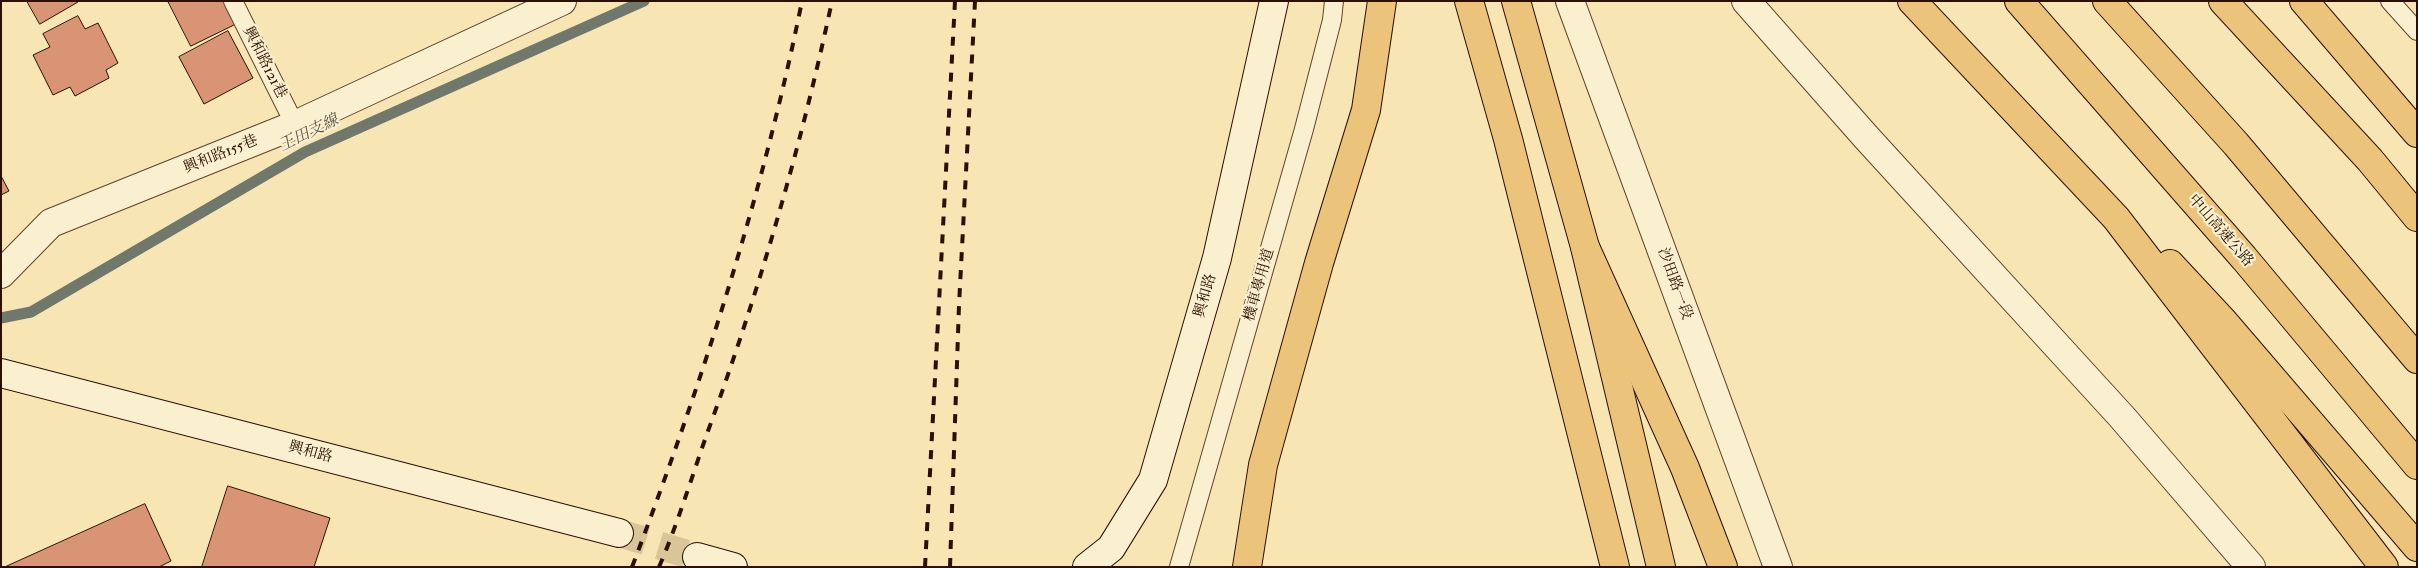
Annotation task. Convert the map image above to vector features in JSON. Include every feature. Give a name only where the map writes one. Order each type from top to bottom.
[{"type":"main road","points":[[1247,567],[1263,464],[1319,263],[1366,110],[1382,1]]},
{"type":"main road","points":[[1469,1],[1508,139],[1615,567]]},
{"type":"main road","points":[[1516,1],[1586,246],[1661,567]]},
{"type":"main road","points":[[1912,1],[2116,218],[2384,567]]},
{"type":"main road","name":"中山高速公路","points":[[2019,1],[2244,258],[2417,465]]},
{"type":"main road","points":[[2107,1],[2236,144],[2417,359]]},
{"type":"main road","points":[[2223,1],[2370,160],[2417,217]]},
{"type":"main road","points":[[2304,1],[2417,134]]},
{"type":"main road","points":[[2116,218],[2148,242],[2176,270],[2417,547]]},
{"type":"main road","points":[[1586,246],[1685,468],[1723,567]]},
{"type":"street","name":"興和路155巷","points":[[1,274],[51,223],[296,124],[562,1]]},
{"type":"street","name":"興和路","points":[[1087,567],[1111,548],[1153,480],[1217,258],[1274,1]]},
{"type":"street","name":"沙田路一段","points":[[1570,1],[1778,567]]},
{"type":"street","points":[[1746,1],[1866,137],[2122,417],[2251,567]]},
{"type":"street","name":"興和路","points":[[1,373],[620,533]]},
{"type":"street","points":[[697,556],[733,567]]},
{"type":"lane","name":"興和路121巷","points":[[233,1],[296,124]]},
{"type":"lane","name":"機車專用道","points":[[1179,567],[1304,129],[1332,20],[1334,1]]},
{"type":"lane","points":[[2390,1],[2417,31]]},
{"type":"building","points":[[27,1],[78,1],[78,2],[40,24]]},
{"type":"building","points":[[168,1],[224,1],[236,24],[191,46]]},
{"type":"building","points":[[78,16],[85,29],[98,23],[118,63],[106,70],[109,78],[75,96],[70,87],[53,95],[33,55],[50,47],[43,34]]},
{"type":"building","points":[[228,31],[253,78],[204,104],[179,57]]},
{"type":"building","points":[[1,176],[9,191],[1,195]]},
{"type":"building","points":[[228,486],[330,518],[314,567],[202,567]]},
{"type":"building","points":[[145,504],[171,561],[159,567],[5,567]]},
{"type":"waterway","name":"王田支線","points":[[1,318],[31,312],[305,152],[644,1]]},
{"type":"tunnel","points":[[619,533],[697,557]]},
{"type":"railway","points":[[632,567],[683,428],[729,287],[769,145],[802,1]]},
{"type":"railway","points":[[659,567],[679,516],[727,378],[778,218],[807,110],[832,1]]},
{"type":"railway","points":[[925,567],[955,1]]},
{"type":"railway","points":[[950,567],[959,305],[975,1]]}]
